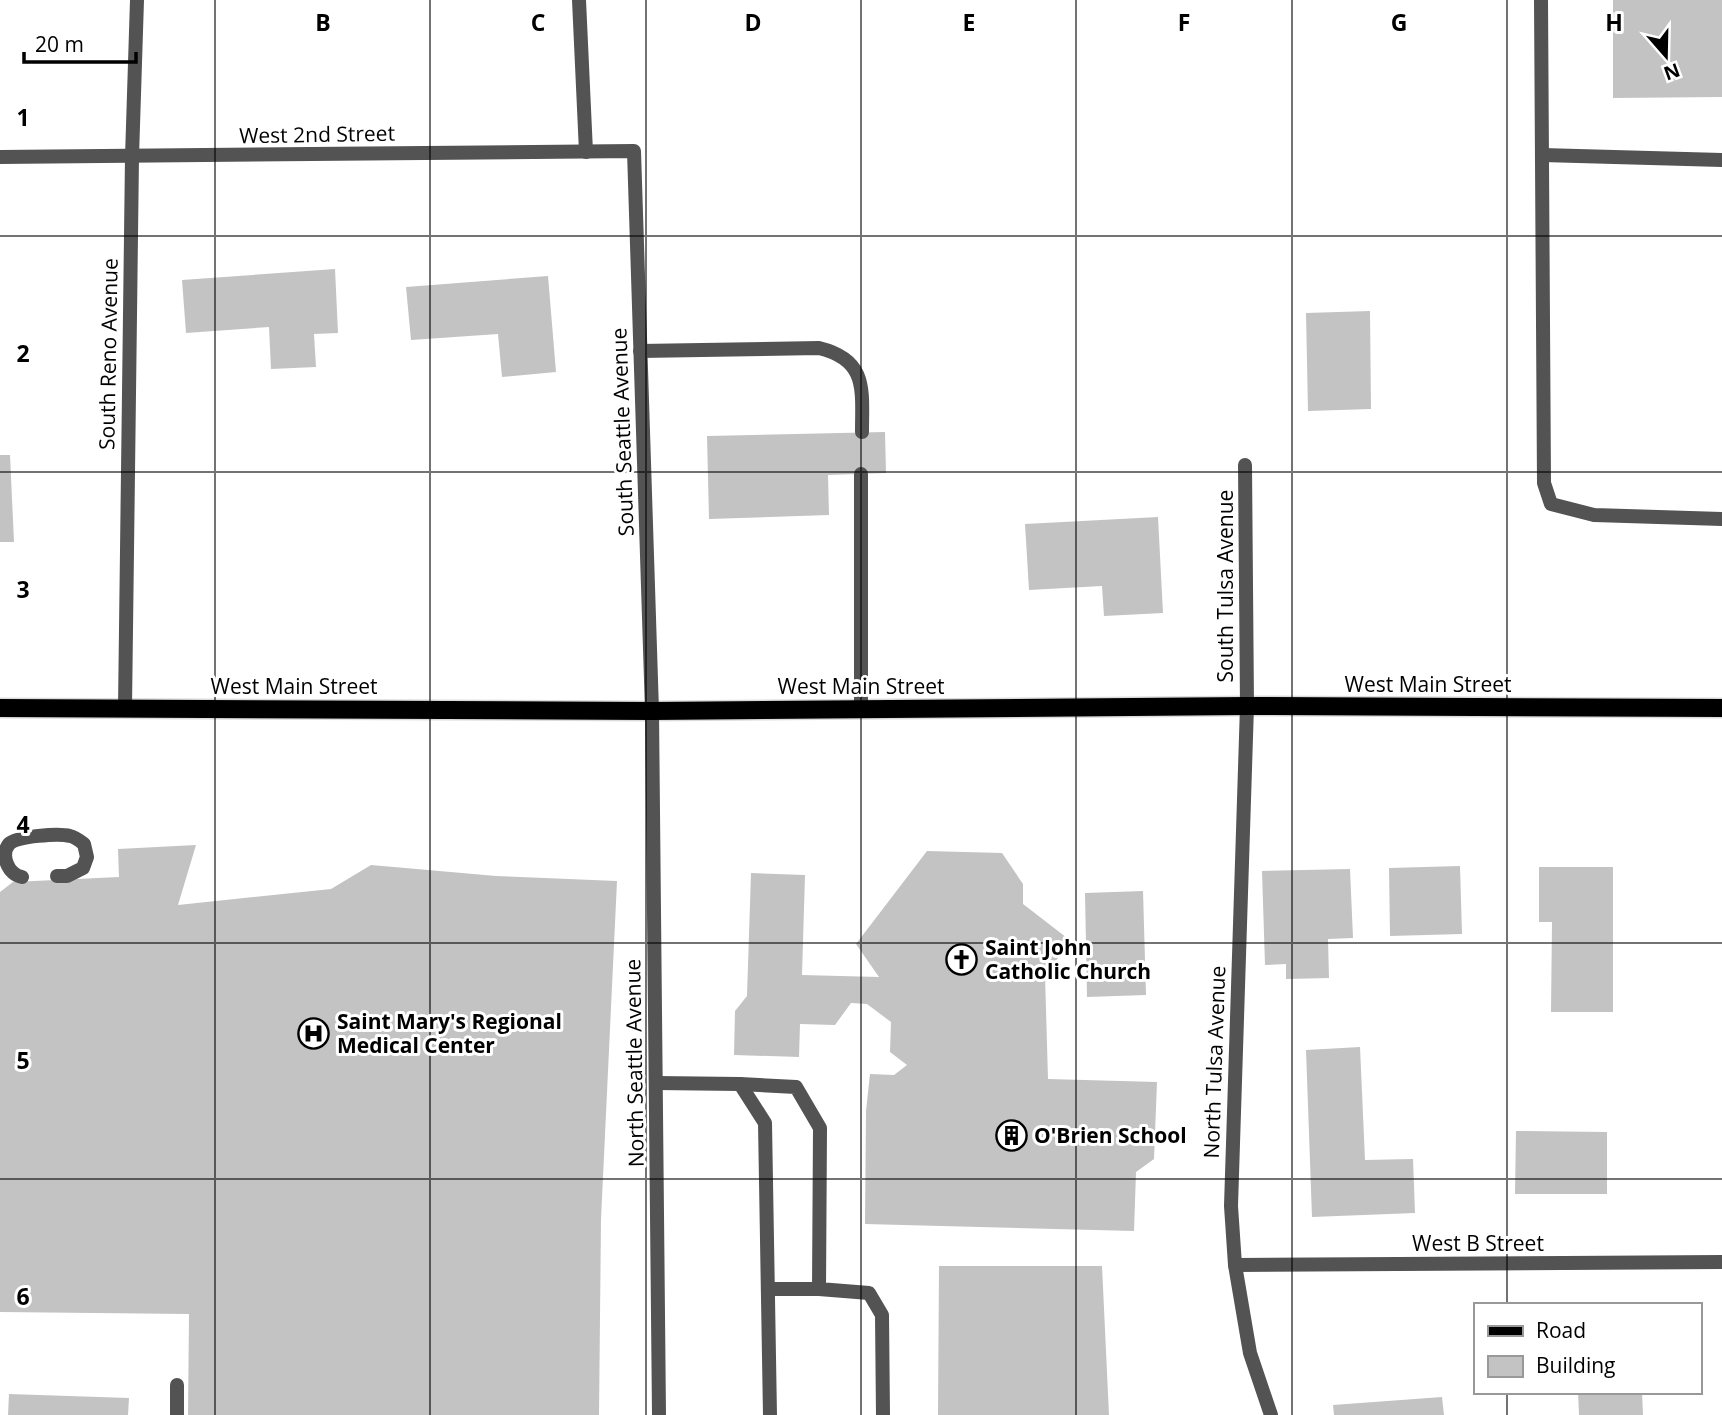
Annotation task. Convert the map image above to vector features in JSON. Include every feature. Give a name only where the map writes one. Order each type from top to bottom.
[{"type":"main road","name":"West Main Street","points":[[0,708],[653,711],[1247,706],[1722,708]]},
{"type":"street","name":"South Reno Avenue","points":[[125,708],[132,157],[137,0]]},
{"type":"street","points":[[579,0],[586,152]]},
{"type":"street","points":[[1541,0],[1544,483],[1551,504],[1594,515],[1722,519]]},
{"type":"street","name":"West 2nd Street","points":[[0,157],[634,151]]},
{"type":"street","name":"South Seattle Avenue","points":[[634,151],[653,711]]},
{"type":"street","points":[[1542,155],[1722,160]]},
{"type":"street","points":[[640,351],[819,348],[836,352],[849,360],[860,380],[862,432]]},
{"type":"street","name":"South Tulsa Avenue","points":[[1245,465],[1247,706]]},
{"type":"street","points":[[860,709],[861,474]]},
{"type":"street","name":"North Tulsa Avenue","points":[[1247,706],[1231,1206],[1235,1265],[1250,1353],[1271,1415]]},
{"type":"street","name":"North Seattle Avenue","points":[[653,711],[659,1415]]},
{"type":"street","points":[[22,877],[13,875],[6,868],[2,853],[7,845],[16,839],[71,836],[85,844],[88,857],[83,868],[67,876],[57,876]]},
{"type":"street","points":[[656,1083],[796,1087],[820,1128],[819,1289]]},
{"type":"street","points":[[740,1084],[765,1123],[770,1415]]},
{"type":"street","name":"West B Street","points":[[1235,1265],[1722,1262]]},
{"type":"street","points":[[768,1289],[869,1293],[882,1315],[883,1415]]},
{"type":"street","points":[[177,1385],[177,1415]]},
{"type":"building","points":[[1613,0],[1722,0],[1722,97],[1613,98]]},
{"type":"building","points":[[335,269],[338,333],[314,334],[316,367],[271,369],[269,327],[186,333],[182,280]]},
{"type":"building","points":[[548,276],[556,372],[502,377],[498,334],[411,340],[406,287]]},
{"type":"building","points":[[1370,311],[1371,409],[1308,411],[1306,313]]},
{"type":"building","points":[[885,432],[886,473],[828,475],[829,515],[709,519],[707,436]]},
{"type":"building","points":[[0,455],[10,455],[14,542],[0,542]]},
{"type":"building","points":[[1158,517],[1163,613],[1104,616],[1102,586],[1029,590],[1025,524]]},
{"type":"building","name":"Saint Mary's Regional Medical Center","points":[[196,845],[178,905],[331,889],[371,865],[496,876],[617,881],[601,1219],[599,1415],[188,1415],[189,1314],[0,1312],[0,892],[13,882],[119,877],[118,849]]},
{"type":"building","points":[[927,851],[1002,853],[1023,884],[1023,904],[1071,941],[1045,975],[1048,1079],[1157,1082],[1154,1159],[1136,1172],[1134,1231],[865,1224],[866,1111],[870,1074],[894,1075],[907,1065],[890,1052],[891,1022],[867,1004],[851,1003],[835,1025],[800,1024],[799,1057],[734,1055],[735,1011],[747,996],[751,873],[805,875],[802,975],[879,977],[856,944]]},
{"type":"building","points":[[1460,866],[1462,934],[1390,936],[1389,868]]},
{"type":"building","points":[[1539,867],[1613,867],[1613,1012],[1551,1012],[1552,922],[1539,922]]},
{"type":"building","points":[[1350,869],[1353,938],[1328,939],[1329,978],[1286,979],[1286,964],[1265,965],[1262,871]]},
{"type":"building","points":[[1143,891],[1146,995],[1087,997],[1085,893]]},
{"type":"building","points":[[1360,1047],[1365,1160],[1413,1159],[1415,1213],[1312,1217],[1306,1050]]},
{"type":"building","points":[[1516,1131],[1607,1132],[1607,1194],[1515,1194]]},
{"type":"building","points":[[939,1266],[1102,1266],[1109,1415],[938,1415]]},
{"type":"building","points":[[9,1394],[129,1398],[128,1415],[8,1415]]},
{"type":"building","points":[[1578,1394],[1642,1394],[1643,1415],[1579,1415]]},
{"type":"building","points":[[1442,1397],[1444,1415],[1334,1415],[1333,1405]]},
{"type":"place","name":"Saint John Catholic Church","points":[[962,959]]},
{"type":"place","name":"Saint Mary's Regional Medical Center","points":[[314,1033]]},
{"type":"place","name":"O'Brien School","points":[[1011,1135]]}]
